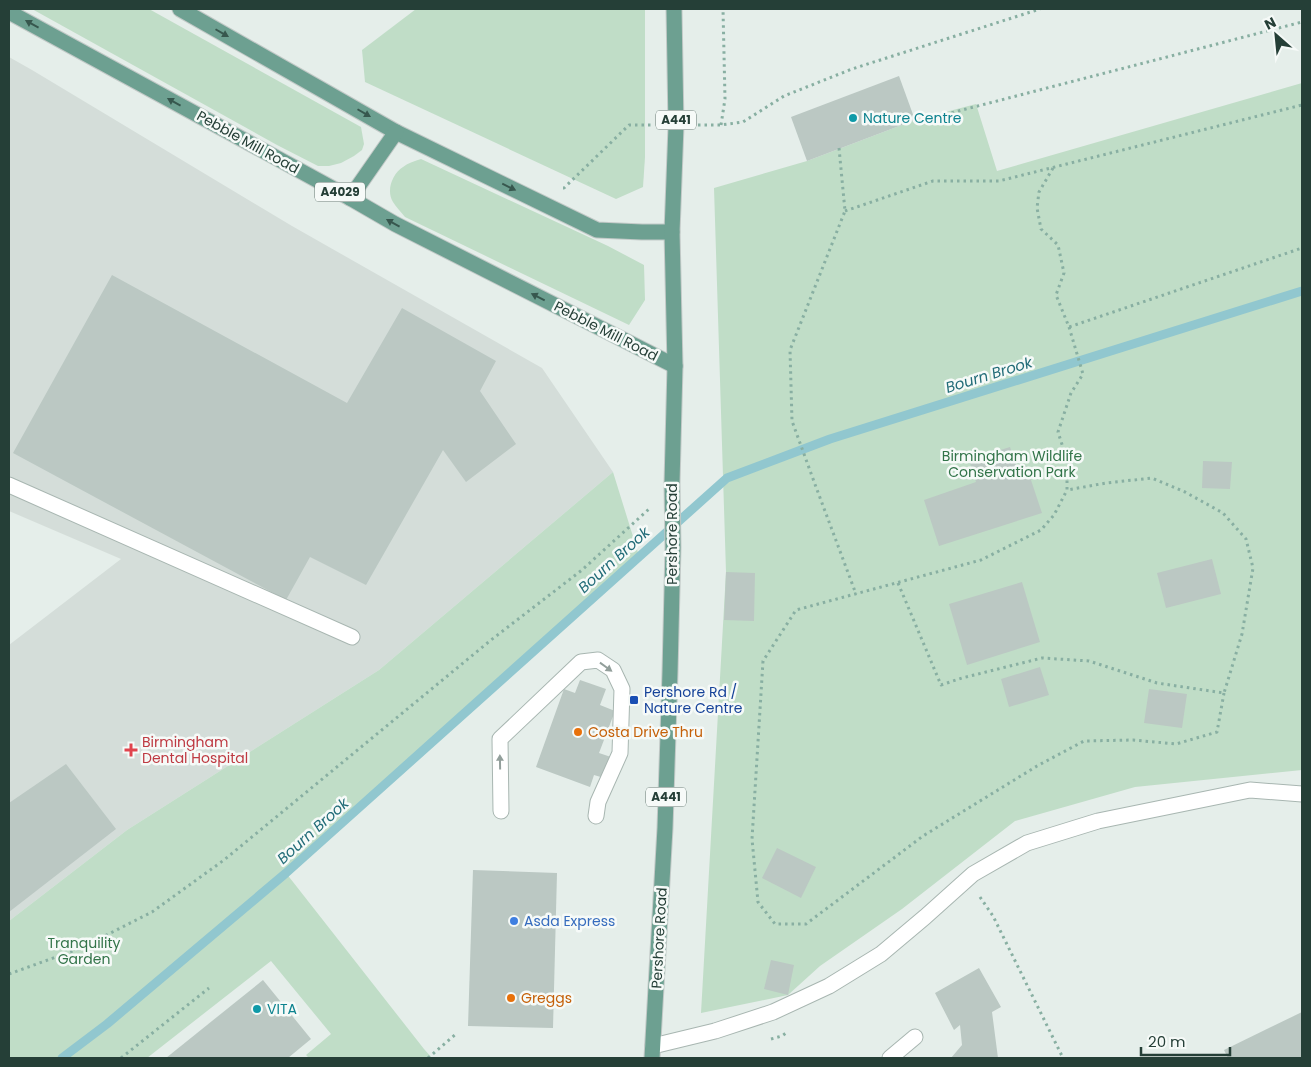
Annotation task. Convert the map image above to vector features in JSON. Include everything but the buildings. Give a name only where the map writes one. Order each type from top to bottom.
[{"type":"main road","points":[[180,9],[396,132],[596,230],[672,232]]},
{"type":"main road","name":"Pershore Road","points":[[652,1052],[665,819],[673,547],[672,482],[675,366],[672,232],[676,126],[674,9]]},
{"type":"main road","name":"Pebble Mill Road","points":[[9,12],[395,224],[675,366]]},
{"type":"main road","points":[[350,198],[396,132]]},
{"type":"street","points":[[9,484],[352,637]]},
{"type":"street","points":[[501,810],[500,738],[581,662],[598,660],[613,670],[622,689],[620,753],[598,802],[596,816]]},
{"type":"street","points":[[652,1052],[774,1012],[830,986],[881,954],[973,874],[1027,842],[1098,821],[1250,790],[1302,794]]},
{"type":"street","points":[[890,1058],[915,1037]]},
{"type":"path","points":[[721,125],[725,99],[723,9]]},
{"type":"path","points":[[676,126],[721,125],[743,122],[784,96],[852,70],[1040,9]]},
{"type":"path","points":[[939,116],[1302,22]]},
{"type":"path","points":[[845,212],[932,181],[998,181],[1302,105]]},
{"type":"path","points":[[556,184],[564,188],[629,125]]},
{"type":"path","points":[[840,148],[845,212],[790,350],[792,421],[856,594]]},
{"type":"path","points":[[1054,167],[1039,192],[1037,208],[1041,229],[1058,245],[1064,273],[1056,295],[1069,327],[1083,374],[1071,393],[1058,432],[1067,460],[1067,490],[1054,515],[1041,530],[981,560],[796,610],[763,662],[752,839],[758,902],[775,924],[806,924],[923,836],[1037,766],[1084,741],[1133,740],[1176,744],[1217,732],[1224,693],[1242,634],[1254,568],[1246,539],[1224,513],[1152,478],[1067,490]]},
{"type":"path","points":[[1069,327],[1302,248]]},
{"type":"path","points":[[9,974],[81,948],[152,912],[224,860],[491,640],[582,570],[651,506]]},
{"type":"path","points":[[898,583],[941,685],[1042,658],[1089,661],[1157,683],[1224,693]]},
{"type":"path","points":[[992,916],[1064,1058]]},
{"type":"path","points":[[122,1058],[209,988]]},
{"type":"path","points":[[429,1057],[456,1034]]},
{"type":"shaded area","points":[[9,57],[292,226],[542,368],[613,472],[379,670],[127,830],[9,921],[9,645],[121,559],[9,511]]},
{"type":"green space","points":[[32,9],[149,9],[361,127],[364,144],[362,150],[341,163],[318,166]]},
{"type":"green space","points":[[416,9],[645,9],[645,157],[643,187],[616,199],[365,82],[362,50]]},
{"type":"green space","name":"Birmingham Wildlife Conservation Park","points":[[1302,83],[1302,770],[1135,787],[1015,821],[902,909],[820,966],[788,995],[701,1013],[726,572],[714,188],[807,161],[915,120],[976,104],[997,171]]},
{"type":"green space","points":[[421,159],[608,246],[644,265],[645,300],[629,325],[405,217],[391,198],[391,183],[399,170],[407,164]]},
{"type":"green space","name":"Tranquility Garden","points":[[613,472],[640,559],[286,873],[432,1058],[309,1058],[306,1055],[331,1034],[271,961],[147,1058],[9,1058],[9,921],[127,830],[379,670]]},
{"type":"waterway","name":"Bourn Brook","points":[[62,1058],[107,1024],[286,873],[727,478],[830,439],[1302,291]]},
{"type":"place","name":"Nature Centre","points":[[853,118]]},
{"type":"place","name":"Pershore Rd / Nature Centre","points":[[634,700]]},
{"type":"place","name":"Costa Drive Thru","points":[[578,732]]},
{"type":"place","name":"Birmingham Dental Hospital","points":[[131,750]]},
{"type":"place","name":"Asda Express","points":[[514,921]]},
{"type":"place","name":"Greggs","points":[[511,998]]},
{"type":"place","name":"VITA","points":[[257,1009]]}]
